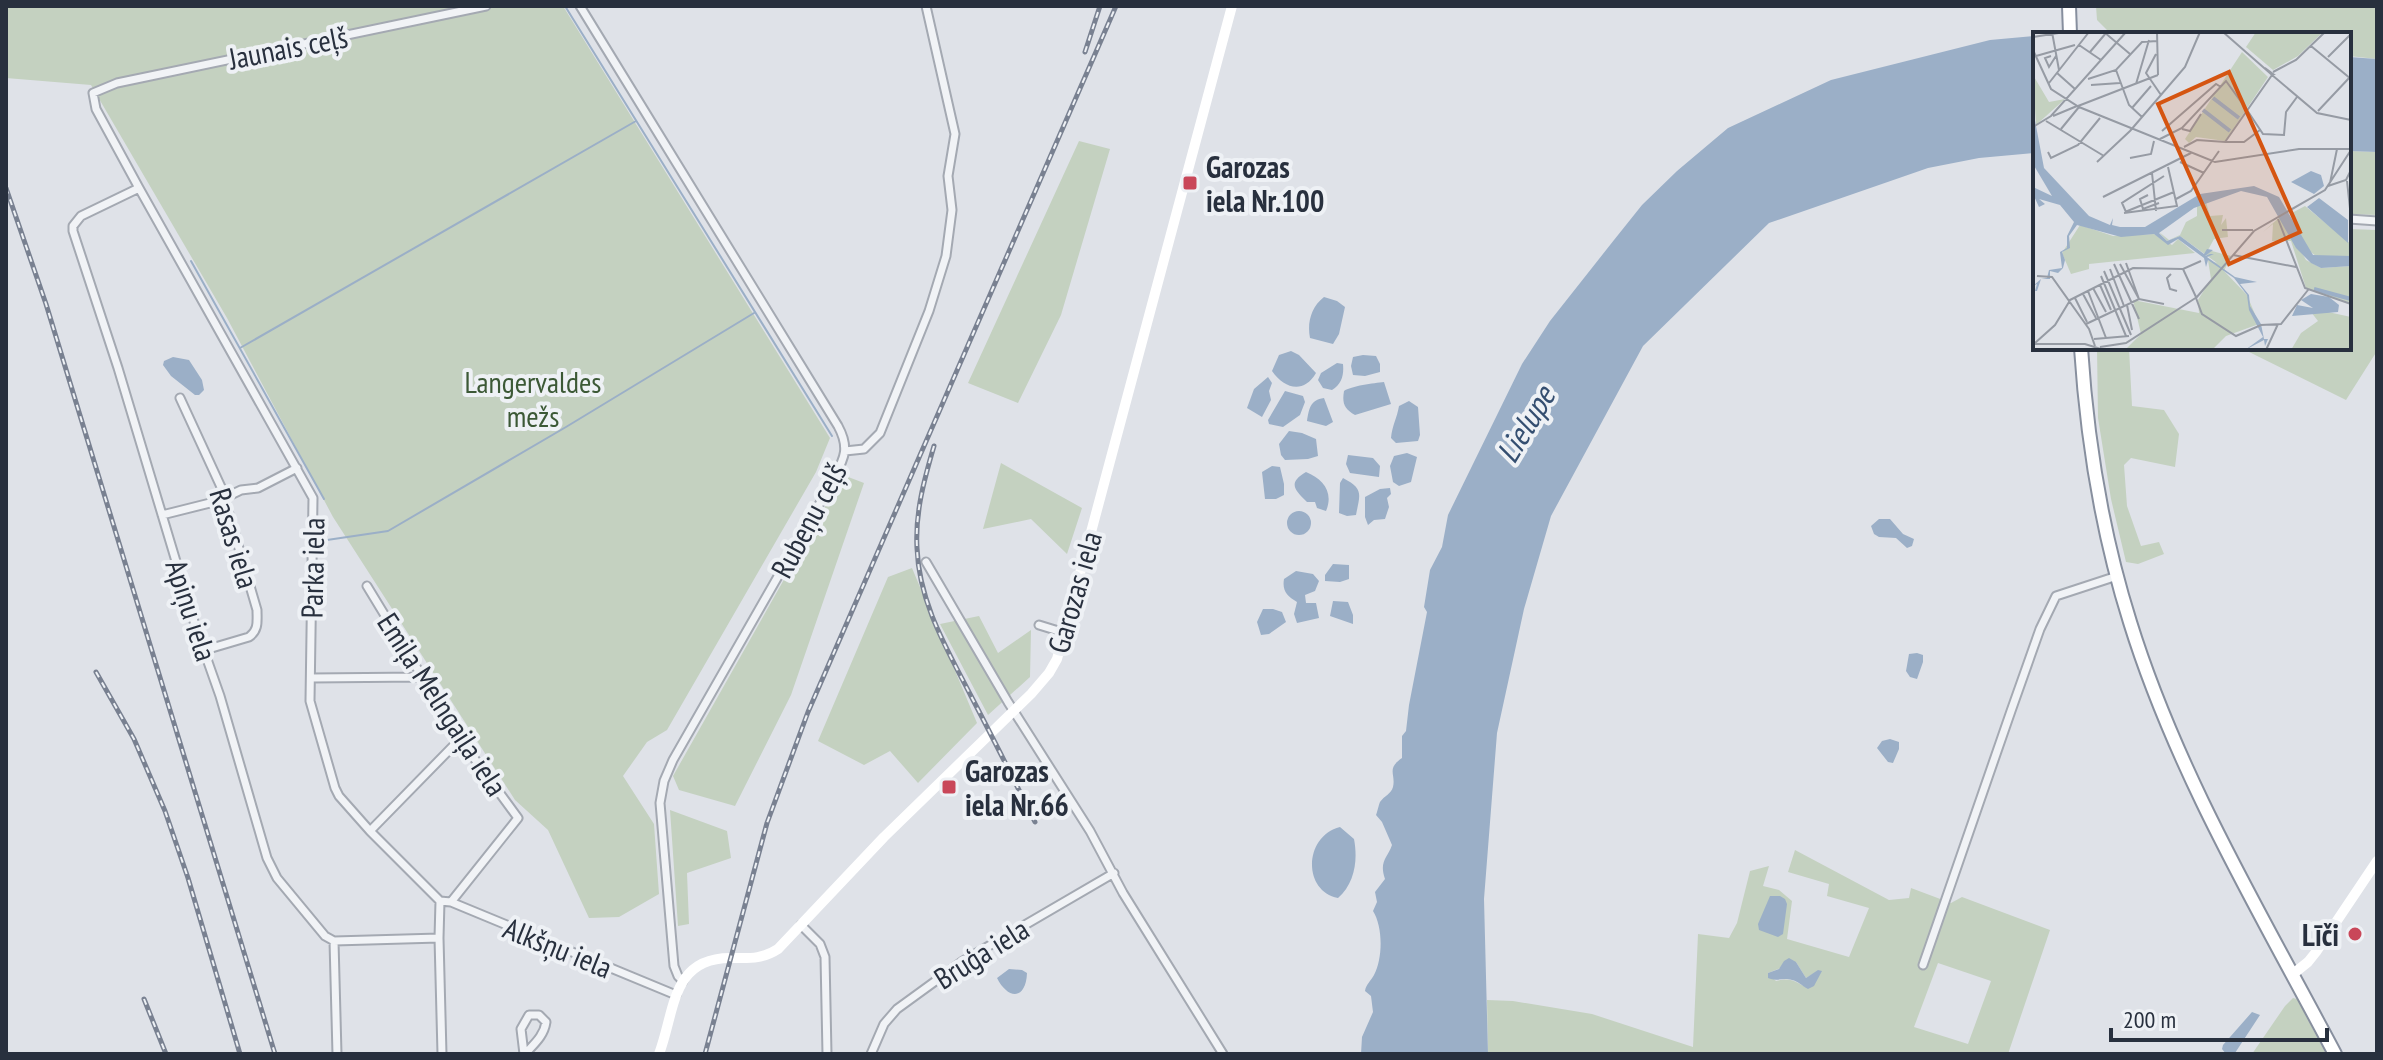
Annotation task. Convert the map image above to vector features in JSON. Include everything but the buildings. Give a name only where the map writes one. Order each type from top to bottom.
[{"type":"highway","points":[[2069,6],[2070,32]]},
{"type":"highway","points":[[2081,350],[2102,514],[2138,647],[2163,713],[2221,837],[2335,1054]]},
{"type":"main road","name":"Garozas iela","points":[[659,1054],[676,995],[694,966],[704,961],[753,959],[770,954],[783,945],[884,837],[1014,711],[1049,673],[1057,659],[1232,6]]},
{"type":"main road","points":[[2293,974],[2316,952],[2377,861]]},
{"type":"street","name":"Jaunais ceļš","points":[[93,93],[117,83],[486,6]]},
{"type":"street","name":"Rubeņu ceļš","points":[[580,6],[845,438],[845,451],[832,482],[673,760],[664,781],[660,811],[668,904],[674,966],[683,981]]},
{"type":"street","points":[[845,451],[864,449],[880,433],[929,311],[946,256],[952,210],[947,186],[955,134],[926,6]]},
{"type":"street","name":"Parka iela","points":[[93,93],[96,109],[313,498],[311,708],[335,788],[370,831],[440,901]]},
{"type":"street","name":"Apiņu iela","points":[[139,188],[81,216],[73,231],[267,858],[277,878],[325,936],[334,941]]},
{"type":"street","points":[[2351,219],[2377,221]]},
{"type":"street","name":"Rasas iela","points":[[180,398],[225,497],[254,595],[257,627],[254,633],[205,650]]},
{"type":"street","points":[[162,515],[203,506],[241,490],[258,488],[297,468]]},
{"type":"street","points":[[926,562],[1014,711],[1090,831],[1142,925],[1223,1054]]},
{"type":"street","points":[[1923,965],[2040,629],[2056,596],[2117,576]]},
{"type":"street","name":"Emiļa Melngaiļa iela","points":[[367,586],[460,739],[517,815],[517,822],[451,902]]},
{"type":"street","points":[[1039,625],[1065,633]]},
{"type":"street","points":[[311,678],[421,677]]},
{"type":"street","points":[[370,831],[460,739]]},
{"type":"street","name":"Bruģa iela","points":[[871,1054],[884,1024],[897,1009],[963,961],[1114,873]]},
{"type":"street","points":[[440,901],[442,1054]]},
{"type":"street","name":"Alkšņu iela","points":[[440,901],[451,902],[676,995]]},
{"type":"street","points":[[801,925],[820,944],[825,957],[827,1054]]},
{"type":"street","points":[[337,1054],[334,941],[439,938]]},
{"type":"street","points":[[529,1015],[539,1015],[546,1022],[546,1027],[525,1054],[521,1029],[529,1015]]},
{"type":"green space","name":"Langervaldes mežs","points":[[6,6],[563,6],[830,438],[816,472],[667,730],[647,742],[623,776],[654,824],[659,894],[619,917],[589,918],[548,830],[515,800],[333,517],[227,318],[91,85],[6,78]]},
{"type":"green space","points":[[2096,6],[2377,6],[2377,59],[2351,56],[2351,32],[2120,32],[2108,31],[2097,20]]},
{"type":"green space","points":[[1079,141],[1110,149],[1061,315],[1018,403],[968,383]]},
{"type":"green space","points":[[2351,151],[2377,152],[2377,215],[2351,214]]},
{"type":"green space","points":[[2351,229],[2377,230],[2377,351],[2346,400],[2245,350],[2351,350]]},
{"type":"green space","points":[[2097,350],[2129,350],[2132,406],[2164,410],[2179,434],[2175,467],[2131,458],[2124,465],[2127,506],[2141,546],[2159,542],[2164,554],[2138,564],[2126,562],[2111,499],[2098,418]]},
{"type":"green space","points":[[1001,463],[1082,508],[1067,554],[1031,519],[983,529]]},
{"type":"green space","points":[[843,475],[864,483],[791,695],[735,806],[679,790],[673,776]]},
{"type":"green space","points":[[912,568],[977,723],[918,783],[890,751],[864,765],[818,741],[888,577]]},
{"type":"green space","points":[[979,616],[998,653],[1031,630],[1030,677],[988,715],[940,624]]},
{"type":"green space","points":[[670,810],[727,831],[731,858],[687,873],[689,924],[678,926]]},
{"type":"green space","points":[[1795,850],[1889,900],[1909,898],[1911,888],[1951,903],[1962,897],[2050,930],[2008,1054],[1488,1054],[1487,1000],[1513,1001],[1592,1014],[1693,1047],[1698,934],[1729,938],[1737,923],[1750,871],[1769,866],[1763,886],[1779,890],[1792,901],[1787,939],[1849,957],[1869,908],[1827,896],[1829,884],[1788,872]],"holes":[[[1796,962],[1806,978],[1818,971],[1808,988],[1790,980],[1776,981],[1768,973]],[[1938,963],[1991,981],[1968,1044],[1914,1027]]]},
{"type":"green space","points":[[2293,998],[2297,999],[2326,1054],[2252,1054],[2285,1006]]},
{"type":"water","name":"Lielupe","points":[[2033,36],[2033,153],[1979,158],[1928,168],[1769,223],[1643,346],[1551,516],[1524,609],[1497,733],[1484,899],[1488,1054],[1361,1054],[1362,1037],[1373,1012],[1371,996],[1365,991],[1377,968],[1380,951],[1379,925],[1373,911],[1377,902],[1375,892],[1385,879],[1383,864],[1392,845],[1376,815],[1380,802],[1393,787],[1394,765],[1402,758],[1402,736],[1406,731],[1427,612],[1424,607],[1430,570],[1442,547],[1448,515],[1522,364],[1550,321],[1642,205],[1728,128],[1831,80],[1990,40]]},
{"type":"water","points":[[2351,57],[2377,59],[2377,152],[2351,151]]},
{"type":"water","points":[[1324,297],[1345,307],[1339,334],[1333,344],[1310,338],[1311,316]]},
{"type":"water","points":[[1291,351],[1316,373],[1300,387],[1282,382],[1272,371],[1279,355]]},
{"type":"water","points":[[1376,356],[1380,372],[1353,375],[1353,357]]},
{"type":"water","points":[[173,357],[189,360],[202,380],[204,390],[199,395],[171,376],[163,365],[164,361]]},
{"type":"water","points":[[1337,363],[1343,364],[1340,382],[1332,390],[1323,388],[1318,380],[1321,373]]},
{"type":"water","points":[[1268,377],[1272,383],[1269,391],[1271,400],[1262,417],[1247,408],[1254,389]]},
{"type":"water","points":[[1384,382],[1391,404],[1355,415],[1346,408],[1344,391]]},
{"type":"water","points":[[1285,391],[1303,396],[1305,402],[1300,415],[1283,427],[1269,424],[1268,420]]},
{"type":"water","points":[[1324,398],[1333,422],[1326,426],[1307,421],[1313,403]]},
{"type":"water","points":[[1409,401],[1418,407],[1420,435],[1418,441],[1396,443],[1391,438],[1399,406]]},
{"type":"water","points":[[1289,431],[1316,439],[1318,456],[1285,460],[1279,444]]},
{"type":"water","points":[[1407,453],[1417,457],[1411,482],[1399,486],[1393,482],[1390,466],[1394,456]]},
{"type":"water","points":[[1348,455],[1373,458],[1380,466],[1379,477],[1350,473],[1346,464]]},
{"type":"water","points":[[1272,466],[1280,467],[1284,495],[1265,499],[1262,472]]},
{"type":"water","points":[[1306,472],[1317,478],[1328,492],[1326,511],[1317,508],[1315,502],[1307,502],[1296,490],[1296,480]]},
{"type":"water","points":[[1343,478],[1354,485],[1359,493],[1356,515],[1339,513],[1340,483]]},
{"type":"water","points":[[1390,488],[1385,519],[1374,520],[1368,525],[1365,497],[1380,489]]},
{"type":"water","points":[[1299,511],[1308,514],[1311,523],[1308,532],[1299,535],[1290,532],[1287,523],[1290,514]]},
{"type":"water","points":[[1879,519],[1890,519],[1903,534],[1914,539],[1912,546],[1907,548],[1896,538],[1874,534],[1871,526]]},
{"type":"water","points":[[1333,564],[1349,565],[1349,579],[1325,581],[1325,575]]},
{"type":"water","points":[[1296,571],[1313,574],[1319,581],[1315,591],[1305,595],[1306,603],[1316,603],[1319,618],[1297,623],[1294,614],[1297,602],[1290,598],[1284,587],[1284,579]]},
{"type":"water","points":[[1333,601],[1348,602],[1353,624],[1330,616]]},
{"type":"water","points":[[1263,609],[1282,612],[1286,622],[1269,634],[1261,635],[1257,622]]},
{"type":"water","points":[[1909,654],[1923,655],[1923,662],[1917,679],[1910,677],[1906,671]]},
{"type":"water","points":[[1890,739],[1899,742],[1893,763],[1888,762],[1877,748],[1882,741]]},
{"type":"water","points":[[1340,827],[1354,839],[1356,855],[1352,878],[1338,898],[1318,885],[1312,863],[1319,841],[1328,832]]},
{"type":"water","points":[[1770,896],[1780,896],[1787,904],[1783,934],[1778,937],[1759,930],[1758,924]]},
{"type":"water","points":[[1789,958],[1796,962],[1806,978],[1818,970],[1822,971],[1814,986],[1808,989],[1794,981],[1768,978],[1768,973],[1779,969]]},
{"type":"water","points":[[1009,969],[1027,973],[1023,988],[1016,994],[1006,990],[997,978]]},
{"type":"water","points":[[2252,1012],[2260,1015],[2235,1053],[2226,1054],[2223,1045]]},
{"type":"waterway","points":[[565,6],[832,436]]},
{"type":"waterway","points":[[240,348],[636,121]]},
{"type":"waterway","points":[[191,261],[324,499]]},
{"type":"waterway","points":[[327,540],[388,531],[754,313]]},
{"type":"railway","points":[[1085,52],[1100,6]]},
{"type":"railway","points":[[705,1054],[767,823],[808,712],[1116,6]]},
{"type":"railway","points":[[6,188],[46,304],[275,1054]]},
{"type":"railway","points":[[934,446],[917,522],[923,588],[944,643],[1035,822]]},
{"type":"railway","points":[[96,672],[134,739],[165,811],[240,1054]]},
{"type":"railway","points":[[144,999],[166,1054]]},
{"type":"place","name":"Garozas iela Nr.100","points":[[1190,183]]},
{"type":"place","name":"Garozas iela Nr.66","points":[[949,787]]},
{"type":"place","name":"Līči","points":[[2355,934]]}]
